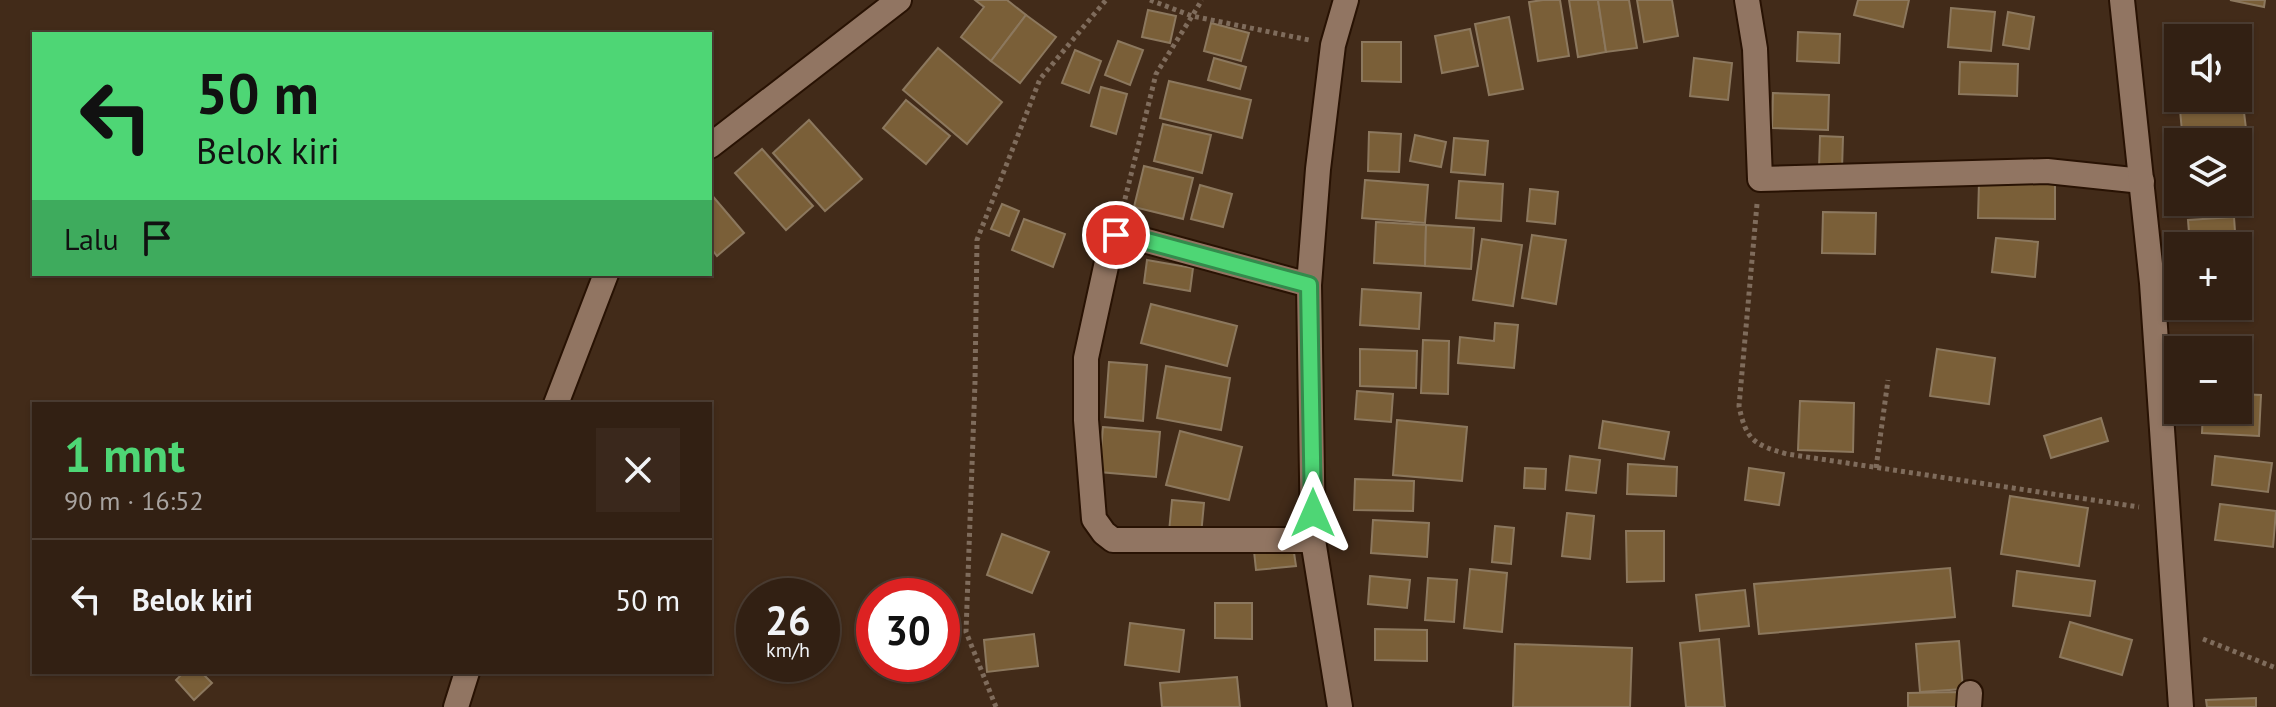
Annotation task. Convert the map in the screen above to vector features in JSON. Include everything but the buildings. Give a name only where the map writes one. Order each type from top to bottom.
[{"type":"street","points":[[712,144],[899,0]]},
{"type":"street","points":[[1340,707],[1313,540],[1309,285],[1318,169],[1333,45],[1346,0]]},
{"type":"street","points":[[1747,0],[1755,49],[1760,179],[2047,171],[2142,181]]},
{"type":"street","points":[[2122,0],[2152,283],[2181,707]]},
{"type":"street","points":[[1309,285],[1116,235],[1110,248],[1086,358],[1086,420],[1094,519],[1113,540],[1313,540]]},
{"type":"street","points":[[557,402],[605,276]]},
{"type":"street","points":[[456,707],[466,674]]},
{"type":"path","points":[[996,707],[966,632],[977,240],[1040,79],[1106,0]]},
{"type":"path","points":[[1150,0],[1192,16],[1333,45]]},
{"type":"path","points":[[1116,235],[1156,74],[1202,0]]},
{"type":"path","points":[[1760,179],[1739,406],[1744,429],[1763,447],[1787,454],[2169,511]]},
{"type":"path","points":[[1876,468],[1888,380]]},
{"type":"path","points":[[2175,628],[2276,668]]},
{"type":"route","points":[[1116,235],[1309,285],[1313,513]]}]
